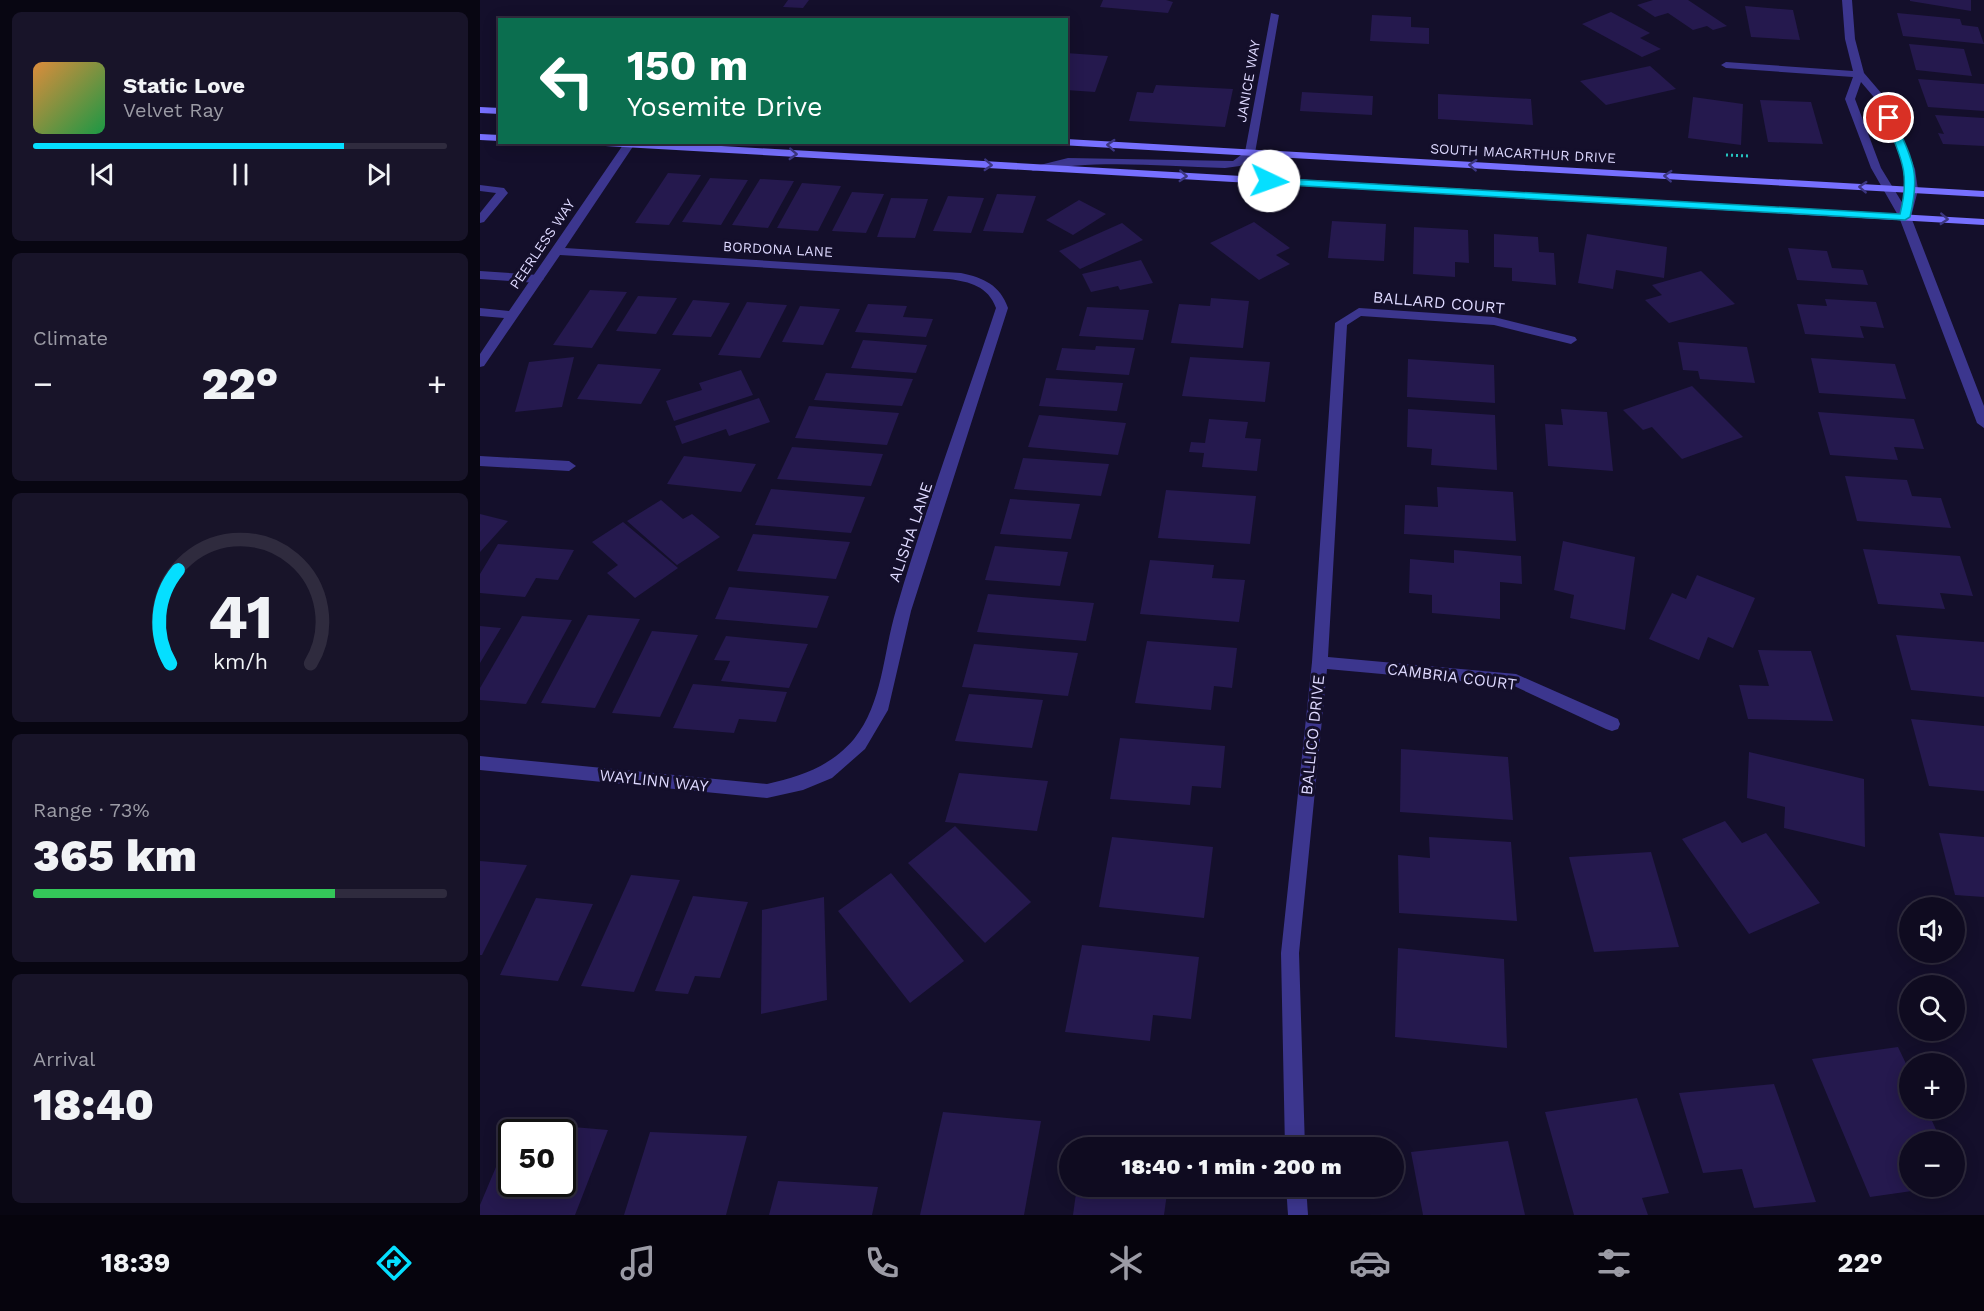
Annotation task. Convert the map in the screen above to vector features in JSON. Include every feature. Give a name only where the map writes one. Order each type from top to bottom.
[{"type":"main road","points":[[480,110],[498,111]]},
{"type":"main road","points":[[480,137],[498,138]]},
{"type":"main road","name":"SOUTH MACARTHUR DRIVE","points":[[1068,142],[1984,194]]},
{"type":"main road","points":[[630,144],[1984,222]]},
{"type":"street","points":[[1847,0],[1850,39],[1859,74],[1882,101],[1910,169],[1912,190],[1905,217]]},
{"type":"street","name":"JANICE WAY","points":[[1250,153],[1274,15]]},
{"type":"street","points":[[1726,65],[1859,74]]},
{"type":"street","points":[[1859,74],[1850,99],[1886,188],[1905,217],[1984,423]]},
{"type":"street","name":"PEERLESS WAY","points":[[480,363],[630,144]]},
{"type":"street","points":[[1033,168],[1068,161],[1102,160],[1225,165],[1236,164],[1250,153]]},
{"type":"street","points":[[480,188],[500,190],[502,193],[480,220]]},
{"type":"street","name":"BORDONA LANE","points":[[558,251],[926,273],[975,279],[993,290]]},
{"type":"street","points":[[480,275],[538,279]]},
{"type":"street","name":"ALISHA LANE","points":[[826,773],[859,744],[879,710],[903,611],[1002,308],[1000,298],[993,290]]},
{"type":"street","points":[[480,312],[512,315]]},
{"type":"street","name":"BALLARD COURT","points":[[1341,323],[1359,312],[1494,321],[1571,340]]},
{"type":"street","name":"BALLICO DRIVE","points":[[1295,1137],[1290,953],[1320,662],[1341,323]]},
{"type":"street","points":[[480,461],[569,466]]},
{"type":"street","name":"CAMBRIA COURT","points":[[1320,662],[1516,680],[1612,724]]},
{"type":"street","name":"WAYLINN WAY","points":[[480,763],[766,791],[803,783],[826,773]]},
{"type":"street","points":[[1297,1197],[1298,1215]]},
{"type":"building","points":[[788,0],[809,0],[803,8],[783,7]]},
{"type":"building","points":[[1103,0],[1173,2],[1168,13],[1100,7]]},
{"type":"building","points":[[1653,0],[1688,0],[1727,26],[1713,30],[1707,26],[1693,30],[1668,13],[1655,17],[1637,5]]},
{"type":"building","points":[[1971,0],[1971,11],[1910,1]]},
{"type":"building","points":[[1745,6],[1793,10],[1800,40],[1751,37]]},
{"type":"building","points":[[1611,12],[1650,33],[1640,38],[1661,49],[1642,57],[1582,24]]},
{"type":"building","points":[[1897,13],[1960,19],[1962,25],[1978,27],[1984,44],[1903,36]]},
{"type":"building","points":[[1372,15],[1411,17],[1411,27],[1429,28],[1429,44],[1370,41]]},
{"type":"building","points":[[1909,44],[1964,49],[1972,76],[1916,70]]},
{"type":"building","points":[[1068,53],[1108,56],[1095,92],[1068,90]]},
{"type":"building","points":[[1650,66],[1676,89],[1606,105],[1580,81]]},
{"type":"building","points":[[1918,79],[1984,84],[1984,111],[1928,107]]},
{"type":"building","points":[[1156,85],[1233,89],[1225,127],[1129,121],[1137,92],[1153,93]]},
{"type":"building","points":[[1302,92],[1373,96],[1372,115],[1300,111]]},
{"type":"building","points":[[1438,94],[1531,99],[1533,125],[1438,119]]},
{"type":"building","points":[[1693,97],[1743,104],[1741,145],[1688,138]]},
{"type":"building","points":[[1760,100],[1811,102],[1823,144],[1768,142]]},
{"type":"building","points":[[1935,115],[1984,118],[1984,146],[1943,144],[1938,133],[1944,134]]},
{"type":"building","points":[[668,173],[701,175],[669,225],[635,223]]},
{"type":"building","points":[[710,178],[748,180],[721,225],[682,222]]},
{"type":"building","points":[[760,179],[794,181],[768,228],[732,225]]},
{"type":"building","points":[[802,183],[841,186],[818,231],[777,228]]},
{"type":"building","points":[[852,192],[884,194],[866,233],[832,231]]},
{"type":"building","points":[[997,194],[1036,196],[1023,233],[983,231]]},
{"type":"building","points":[[948,196],[984,198],[971,233],[933,231]]},
{"type":"building","points":[[891,198],[928,199],[915,238],[877,237]]},
{"type":"building","points":[[1079,200],[1106,214],[1073,235],[1046,220]]},
{"type":"building","points":[[1332,221],[1386,224],[1384,261],[1328,258]]},
{"type":"building","points":[[1254,222],[1290,248],[1276,255],[1290,264],[1259,280],[1210,243]]},
{"type":"building","points":[[1122,223],[1143,240],[1080,269],[1059,251]]},
{"type":"building","points":[[1414,227],[1468,230],[1469,263],[1455,262],[1455,277],[1413,274]]},
{"type":"building","points":[[1494,234],[1538,237],[1539,252],[1554,253],[1556,285],[1512,281],[1512,268],[1494,267]]},
{"type":"building","points":[[1587,234],[1667,247],[1664,278],[1616,270],[1613,289],[1578,283]]},
{"type":"building","points":[[1788,248],[1827,251],[1832,268],[1863,270],[1868,285],[1797,280]]},
{"type":"building","points":[[1141,260],[1153,283],[1120,290],[1118,286],[1091,292],[1082,274]]},
{"type":"building","points":[[1701,271],[1735,304],[1669,323],[1645,300],[1662,295],[1652,285]]},
{"type":"building","points":[[590,290],[627,292],[592,348],[553,345]]},
{"type":"building","points":[[638,296],[677,298],[656,334],[616,331]]},
{"type":"building","points":[[1211,298],[1249,301],[1243,348],[1171,343],[1179,304],[1210,306]]},
{"type":"building","points":[[1825,299],[1876,302],[1884,328],[1860,326],[1864,338],[1805,334],[1797,304],[1827,306]]},
{"type":"building","points":[[693,300],[730,303],[711,337],[672,335]]},
{"type":"building","points":[[747,302],[787,305],[760,358],[718,355]]},
{"type":"building","points":[[868,304],[907,306],[903,317],[933,319],[926,337],[855,332]]},
{"type":"building","points":[[800,306],[840,309],[823,345],[782,342]]},
{"type":"building","points":[[1087,307],[1149,310],[1143,340],[1079,336]]},
{"type":"building","points":[[863,340],[927,345],[916,373],[851,368]]},
{"type":"building","points":[[1678,342],[1747,347],[1755,383],[1700,379],[1698,371],[1683,370]]},
{"type":"building","points":[[1096,346],[1135,348],[1129,375],[1056,370],[1062,348],[1095,350]]},
{"type":"building","points":[[574,357],[562,407],[515,412],[529,362]]},
{"type":"building","points":[[1190,357],[1270,362],[1265,402],[1182,396]]},
{"type":"building","points":[[1811,358],[1895,364],[1906,399],[1819,393]]},
{"type":"building","points":[[1408,359],[1494,365],[1495,403],[1407,397]]},
{"type":"building","points":[[598,364],[661,369],[641,404],[577,399]]},
{"type":"building","points":[[741,370],[753,395],[674,421],[666,401],[702,390],[699,383]]},
{"type":"building","points":[[826,373],[913,379],[902,406],[814,400]]},
{"type":"building","points":[[1046,378],[1123,383],[1117,411],[1039,406]]},
{"type":"building","points":[[1692,386],[1743,437],[1682,459],[1652,427],[1643,430],[1623,410]]},
{"type":"building","points":[[759,398],[770,422],[729,436],[726,429],[682,444],[675,426]]},
{"type":"building","points":[[809,406],[899,413],[887,445],[795,438]]},
{"type":"building","points":[[1408,409],[1495,415],[1497,470],[1431,465],[1432,449],[1407,447]]},
{"type":"building","points":[[1561,409],[1607,412],[1613,471],[1548,466],[1545,424],[1563,425]]},
{"type":"building","points":[[1818,412],[1914,419],[1924,449],[1894,447],[1898,460],[1830,455]]},
{"type":"building","points":[[1039,415],[1126,423],[1118,455],[1028,447]]},
{"type":"building","points":[[1209,419],[1248,422],[1245,438],[1261,439],[1257,471],[1202,467],[1204,453],[1189,452],[1191,442],[1205,443]]},
{"type":"building","points":[[792,447],[883,454],[871,486],[777,479]]},
{"type":"building","points":[[684,456],[756,464],[741,492],[667,484]]},
{"type":"building","points":[[1023,458],[1109,464],[1101,496],[1014,489]]},
{"type":"building","points":[[1845,476],[1907,480],[1912,496],[1941,498],[1951,528],[1857,521]]},
{"type":"building","points":[[1437,487],[1513,492],[1516,541],[1404,534],[1405,505],[1438,507]]},
{"type":"building","points":[[771,489],[865,497],[851,533],[755,525]]},
{"type":"building","points":[[1166,490],[1256,496],[1250,544],[1158,538]]},
{"type":"building","points":[[1010,499],[1080,504],[1071,539],[1000,534]]},
{"type":"building","points":[[661,500],[683,519],[692,514],[720,537],[677,565],[627,521]]},
{"type":"building","points":[[480,514],[508,521],[480,552]]},
{"type":"building","points":[[623,522],[678,568],[635,598],[607,573],[618,565],[592,542]]},
{"type":"building","points":[[753,534],[850,542],[836,579],[737,571]]},
{"type":"building","points":[[1563,541],[1635,557],[1625,630],[1570,618],[1574,595],[1554,590]]},
{"type":"building","points":[[498,544],[574,550],[558,580],[536,578],[525,597],[480,593],[480,574]]},
{"type":"building","points":[[995,546],[1068,552],[1060,586],[985,580]]},
{"type":"building","points":[[1863,549],[1960,556],[1973,596],[1940,593],[1945,609],[1878,604]]},
{"type":"building","points":[[1454,550],[1521,556],[1522,584],[1500,582],[1500,619],[1432,613],[1432,595],[1409,593],[1410,559],[1454,563]]},
{"type":"building","points":[[1150,560],[1214,565],[1212,578],[1245,580],[1239,622],[1140,614]]},
{"type":"building","points":[[1697,575],[1755,598],[1733,648],[1708,637],[1699,660],[1649,639],[1672,593],[1686,599]]},
{"type":"building","points":[[729,587],[829,596],[817,628],[715,619]]},
{"type":"building","points":[[988,594],[1094,603],[1086,641],[977,632]]},
{"type":"building","points":[[588,615],[640,619],[595,708],[541,703]]},
{"type":"building","points":[[522,616],[572,620],[526,704],[480,700],[480,688]]},
{"type":"building","points":[[480,626],[501,628],[480,663]]},
{"type":"building","points":[[652,631],[698,635],[660,717],[612,713]]},
{"type":"building","points":[[1896,635],[1984,642],[1984,697],[1911,690]]},
{"type":"building","points":[[726,636],[808,644],[789,688],[721,681],[730,661],[714,660]]},
{"type":"building","points":[[1147,641],[1237,648],[1232,688],[1214,686],[1211,710],[1135,703]]},
{"type":"building","points":[[974,644],[1078,653],[1068,696],[962,687]]},
{"type":"building","points":[[1758,650],[1811,651],[1833,721],[1748,719],[1739,685],[1769,686]]},
{"type":"building","points":[[693,684],[787,692],[776,722],[739,719],[734,733],[673,728]]},
{"type":"building","points":[[969,694],[1043,700],[1032,748],[955,741]]},
{"type":"building","points":[[1911,719],[1984,726],[1984,791],[1929,786]]},
{"type":"building","points":[[1120,738],[1225,746],[1221,788],[1192,786],[1190,805],[1110,799]]},
{"type":"building","points":[[1401,749],[1508,757],[1513,820],[1400,812]]},
{"type":"building","points":[[1749,752],[1864,779],[1865,847],[1784,828],[1785,807],[1747,798]]},
{"type":"building","points":[[959,773],[1048,781],[1037,831],[945,822]]},
{"type":"building","points":[[1725,821],[1742,843],[1766,833],[1820,903],[1749,934],[1682,839]]},
{"type":"building","points":[[955,826],[1031,902],[985,943],[908,863]]},
{"type":"building","points":[[1939,833],[1984,837],[1984,897],[1955,895]]},
{"type":"building","points":[[1112,837],[1213,847],[1204,918],[1099,907]]},
{"type":"building","points":[[1429,837],[1511,842],[1517,921],[1399,913],[1398,855],[1430,858]]},
{"type":"building","points":[[1651,852],[1679,947],[1594,952],[1569,857]]},
{"type":"building","points":[[480,861],[527,865],[482,955],[480,955]]},
{"type":"building","points":[[891,873],[964,961],[910,1003],[838,911]]},
{"type":"building","points":[[631,875],[680,880],[634,992],[581,986]]},
{"type":"building","points":[[693,896],[748,902],[720,978],[695,976],[688,994],[655,991]]},
{"type":"building","points":[[824,897],[827,1000],[761,1014],[762,910]]},
{"type":"building","points":[[536,898],[593,904],[558,981],[500,975]]},
{"type":"building","points":[[1082,945],[1199,957],[1191,1019],[1153,1015],[1150,1041],[1065,1032]]},
{"type":"building","points":[[1398,948],[1504,959],[1507,1048],[1395,1037]]},
{"type":"building","points":[[1898,1047],[1901,1053],[1899,1053],[1899,1119],[1931,1119],[1937,1131],[1899,1131],[1899,1193],[1870,1197],[1812,1059]]},
{"type":"building","points":[[1774,1084],[1816,1202],[1754,1208],[1742,1169],[1703,1173],[1679,1093]]},
{"type":"building","points":[[1637,1098],[1669,1193],[1642,1198],[1648,1215],[1574,1215],[1545,1112]]},
{"type":"building","points":[[943,1112],[1041,1121],[1024,1215],[920,1215]]},
{"type":"building","points":[[576,1127],[608,1130],[575,1215],[480,1215],[480,1205],[498,1162],[498,1197],[576,1197]]},
{"type":"building","points":[[650,1132],[747,1136],[726,1215],[624,1215]]},
{"type":"building","points":[[1508,1141],[1525,1215],[1423,1215],[1411,1152]]},
{"type":"building","points":[[778,1181],[878,1187],[872,1215],[769,1215]]},
{"type":"building","points":[[1075,1197],[1166,1197],[1164,1215],[1073,1215]]},
{"type":"route","points":[[1269,181],[1905,217],[1912,190],[1910,169],[1889,118]]}]
